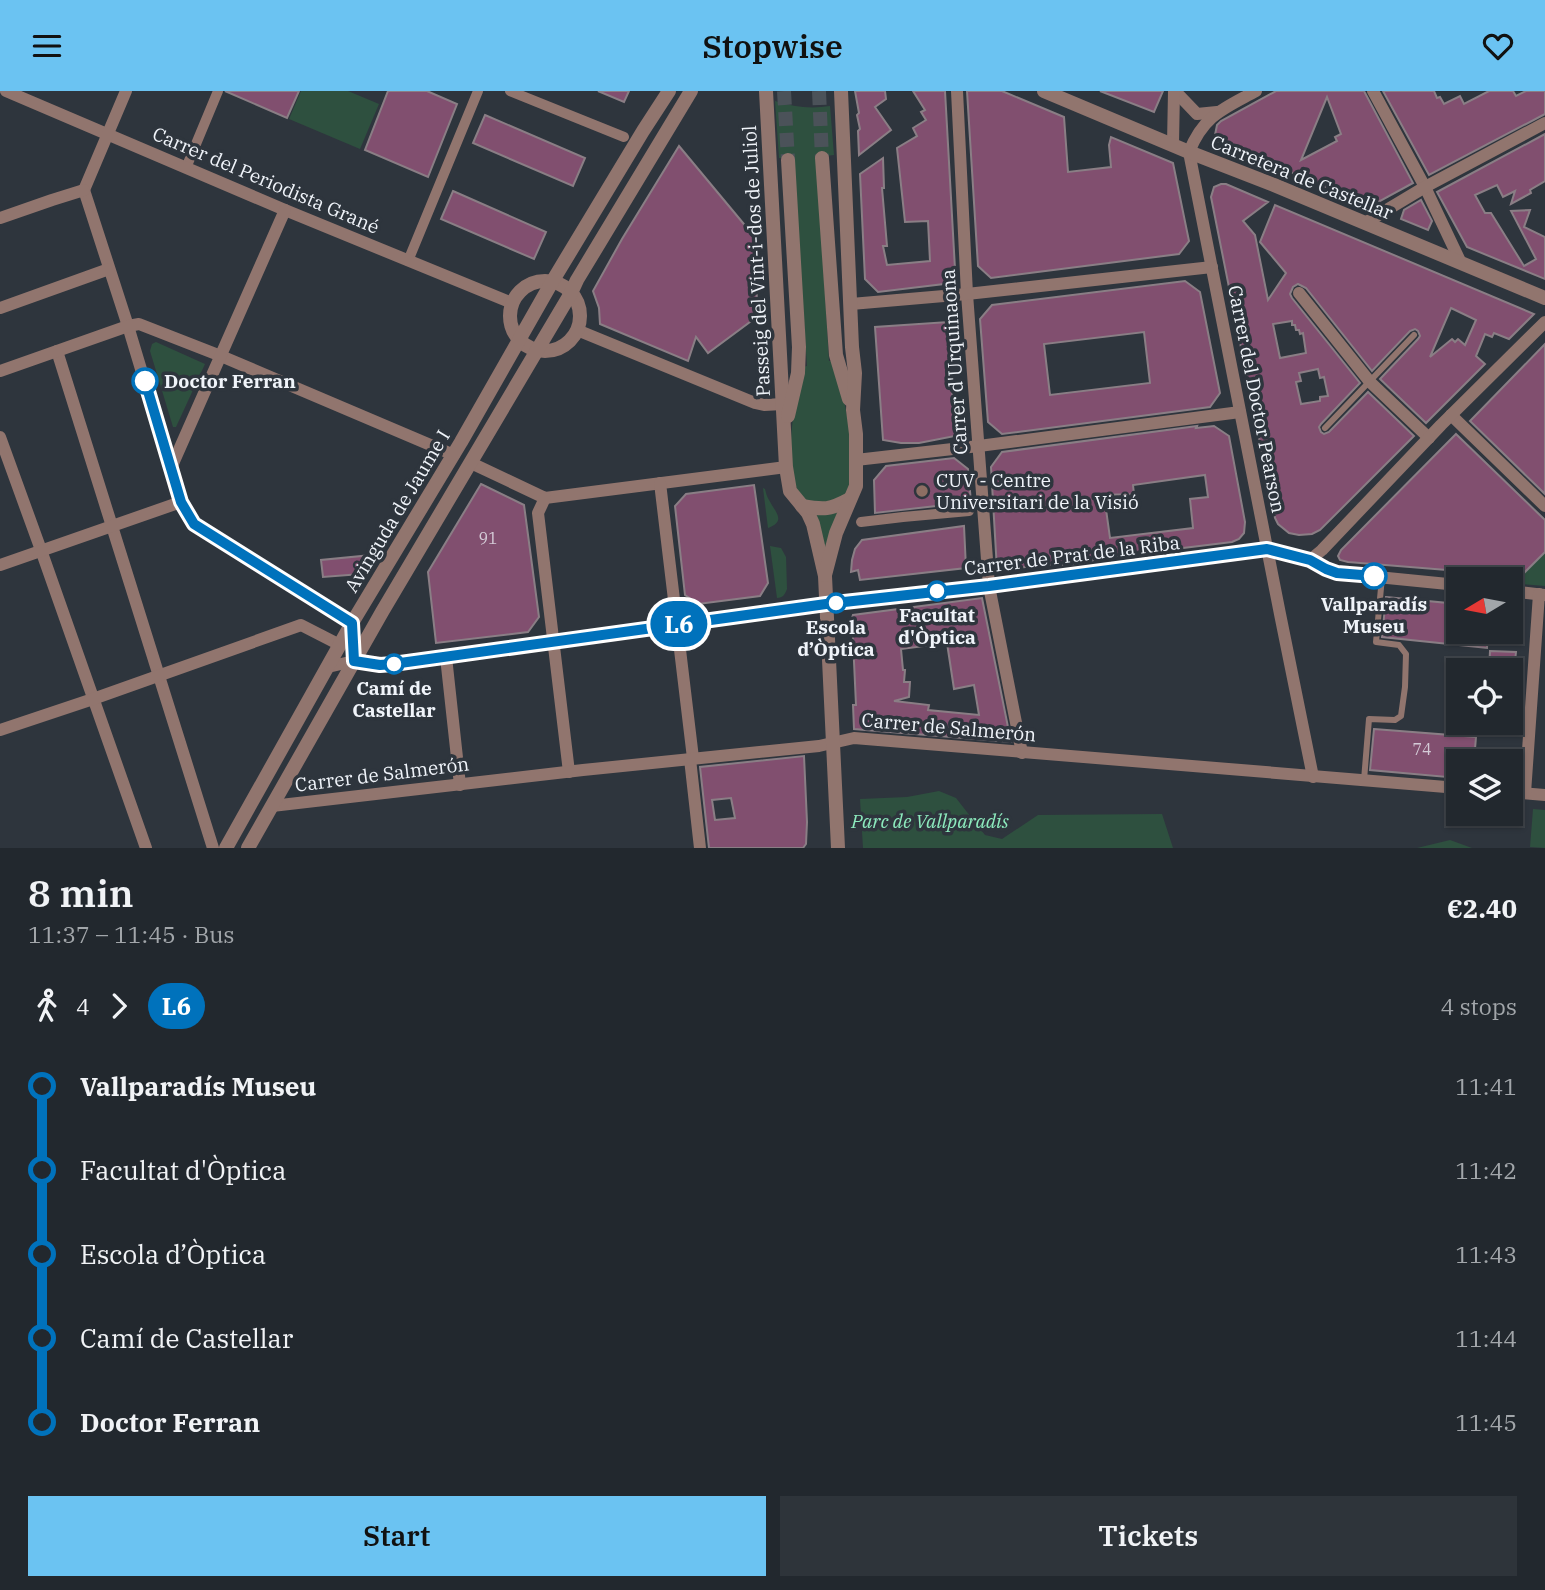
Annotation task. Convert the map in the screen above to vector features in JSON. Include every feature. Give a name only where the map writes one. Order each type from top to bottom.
[{"type":"street","name":"Carrer del Periodista Grané","points":[[6,91],[512,303]]},
{"type":"street","points":[[126,91],[85,190],[181,502],[194,524],[352,623],[354,661]]},
{"type":"street","points":[[186,168],[218,91]]},
{"type":"street","points":[[408,261],[478,91]]},
{"type":"street","points":[[510,91],[624,137]]},
{"type":"street","points":[[643,131],[661,91]]},
{"type":"street","name":"Avinguda de Jaume I","points":[[226,848],[352,623],[454,455],[552,282],[669,91]]},
{"type":"street","name":"Avinguda de Jaume I","points":[[248,848],[354,661],[691,91]]},
{"type":"street","name":"Passeig del Vint-i-dos de Juliol","points":[[841,91],[855,373],[853,410]]},
{"type":"street","name":"Carrer d'Urquinaona","points":[[957,91],[967,294],[989,586],[1021,753]]},
{"type":"street","name":"Carretera de Castellar","points":[[1044,91],[1545,298]]},
{"type":"street","points":[[1173,144],[1175,91]]},
{"type":"street","points":[[1175,91],[1197,114],[1217,112]]},
{"type":"street","points":[[1189,152],[1197,133],[1217,112],[1256,91]]},
{"type":"street","points":[[1373,91],[1425,187],[1461,263]]},
{"type":"street","name":"Passeig del Vint-i-dos de Juliol","points":[[765,92],[786,467],[790,491],[813,524],[825,576],[838,848]]},
{"type":"street","points":[[1365,223],[1425,187],[1545,123]]},
{"type":"street","name":"Carrer del Doctor Pearson","points":[[1189,152],[1313,777]]},
{"type":"street","name":"Passeig del Vint-i-dos de Juliol","points":[[822,158],[836,355],[853,410],[856,434],[856,486],[835,533],[825,576]]},
{"type":"street","name":"Passeig del Vint-i-dos de Juliol","points":[[785,430],[798,373],[799,347],[788,160]]},
{"type":"street","points":[[0,218],[85,190]]},
{"type":"street","points":[[171,468],[285,210]]},
{"type":"street","points":[[851,304],[1212,267]]},
{"type":"street","points":[[0,308],[109,269]]},
{"type":"street","points":[[543,281],[552,282],[571,293],[580,314],[577,330],[565,345],[546,352],[536,351],[520,341],[511,327],[510,311],[517,294],[533,283],[543,281]]},
{"type":"street","points":[[1298,293],[1370,382],[1429,438]]},
{"type":"street","points":[[1310,560],[1545,322]]},
{"type":"street","points":[[0,371],[139,324],[454,455]]},
{"type":"street","points":[[577,330],[755,403],[783,404]]},
{"type":"street","points":[[57,351],[213,848]]},
{"type":"street","points":[[856,460],[1240,412]]},
{"type":"street","points":[[1451,415],[1545,506]]},
{"type":"street","points":[[0,437],[146,848]]},
{"type":"street","points":[[471,463],[545,498],[786,467]]},
{"type":"street","points":[[660,483],[700,848]]},
{"type":"street","points":[[545,498],[538,513],[569,772]]},
{"type":"street","points":[[802,506],[835,508],[851,498]]},
{"type":"street","points":[[0,565],[181,502]]},
{"type":"street","points":[[861,522],[969,511]]},
{"type":"street","name":"Carrer de Prat de la Riba","points":[[328,667],[354,661],[380,665],[446,657],[826,604],[989,586],[1267,549],[1310,560],[1337,573],[1446,584]]},
{"type":"street","points":[[1523,593],[1542,595],[1525,793],[1545,795]]},
{"type":"street","points":[[0,730],[301,625],[340,645]]},
{"type":"street","points":[[446,657],[460,785]]},
{"type":"street","name":"Carrer de Salmerón","points":[[272,807],[819,745],[854,738],[1446,787]]},
{"type":"lane","points":[[1325,428],[1414,335]]},
{"type":"lane","points":[[1364,780],[1369,719],[1395,720],[1401,716],[1405,687],[1406,654],[1399,645],[1376,642],[1382,577]]},
{"type":"green space","points":[[301,91],[348,91],[379,104],[360,149],[289,119]]},
{"type":"green space","points":[[775,101],[802,107],[830,106],[834,155],[817,157],[829,361],[832,361],[842,390],[850,431],[849,488],[841,498],[831,501],[806,500],[798,490],[793,475],[793,416],[802,367],[807,366],[793,158],[779,158]]},
{"type":"green space","points":[[156,342],[205,364],[176,427],[173,427],[150,351],[152,344]]},
{"type":"green space","points":[[763,488],[778,516],[777,522],[768,528]]},
{"type":"green space","points":[[838,511],[825,566],[814,514]]},
{"type":"green space","points":[[770,546],[781,548],[786,557],[787,589],[779,598],[777,598]]},
{"type":"green space","points":[[1545,552],[1545,586],[1523,584],[1523,574]]},
{"type":"green space","name":"Parc de Vallparadís","points":[[939,791],[956,798],[985,835],[1002,839],[1038,815],[1162,814],[1173,848],[863,848],[860,799],[907,797]]},
{"type":"green space","points":[[1533,809],[1545,810],[1545,848],[1530,847]]},
{"type":"green space","points":[[1450,840],[1472,848],[1417,848]]},
{"type":"building","points":[[225,91],[299,91],[287,118]]},
{"type":"building","points":[[388,91],[427,91],[457,104],[428,177],[365,150]]},
{"type":"building","points":[[598,91],[629,91],[624,102]]},
{"type":"building","points":[[855,91],[885,91],[886,99],[875,107],[891,130],[859,155],[859,113]]},
{"type":"building","points":[[913,91],[945,91],[955,269],[944,284],[878,292],[865,279],[860,174],[883,158],[882,188],[887,246],[883,246],[887,265],[930,261],[928,221],[905,222],[897,148],[917,136],[913,128],[926,120],[921,112],[925,110]]},
{"type":"building","points":[[967,91],[1002,91],[1064,117],[1068,172],[1111,167],[1111,137],[1173,163],[1189,241],[1179,254],[991,278],[978,266]]},
{"type":"building","points":[[1100,91],[1163,91],[1154,112]]},
{"type":"building","points":[[1276,91],[1364,91],[1413,183],[1371,206],[1350,197],[1345,189],[1338,192],[1214,140],[1217,125]],"holes":[[[1327,97],[1341,134],[1335,137],[1337,141],[1301,160]]]},
{"type":"building","points":[[1383,91],[1434,91],[1444,104],[1460,96],[1464,104],[1489,91],[1513,91],[1516,96],[1526,91],[1545,91],[1545,114],[1429,175]]},
{"type":"building","points":[[485,115],[585,158],[573,186],[473,143]]},
{"type":"building","points":[[1545,134],[1545,181],[1511,204],[1515,191],[1503,197],[1497,185],[1475,195],[1485,213],[1491,213],[1524,266],[1536,259],[1511,211],[1530,210],[1524,227],[1545,237],[1545,279],[1467,247],[1437,192]]},
{"type":"building","points":[[679,146],[753,235],[758,316],[708,353],[696,337],[688,361],[600,324],[599,308],[593,291]]},
{"type":"building","points":[[1226,184],[1268,202],[1243,221],[1255,235],[1268,300],[1286,273],[1260,242],[1275,205],[1534,314],[1509,339],[1494,333],[1492,337],[1485,334],[1476,356],[1485,364],[1426,423],[1380,379],[1418,339],[1418,331],[1410,331],[1372,371],[1306,288],[1298,284],[1293,287],[1290,294],[1292,298],[1360,383],[1321,424],[1321,432],[1329,432],[1368,392],[1414,436],[1320,530],[1312,534],[1289,533],[1275,518],[1211,197],[1214,187]],"holes":[[[1451,308],[1476,320],[1465,345],[1458,339],[1455,342],[1452,339],[1430,357]],[[1292,321],[1296,330],[1299,330],[1300,334],[1303,333],[1306,353],[1280,358],[1273,324]],[[1318,369],[1320,378],[1324,377],[1328,396],[1320,397],[1320,401],[1301,404],[1296,382],[1301,381],[1299,373]]]},
{"type":"building","points":[[453,191],[546,232],[534,259],[441,219]]},
{"type":"building","points":[[1421,200],[1432,221],[1428,230],[1401,219],[1404,210]]},
{"type":"building","points":[[1185,281],[1200,292],[1220,393],[1210,407],[1002,434],[988,422],[980,319],[992,305]],"holes":[[[1144,332],[1150,383],[1050,395],[1044,344]]]},
{"type":"building","points":[[948,322],[955,436],[919,443],[883,440],[875,327]]},
{"type":"building","points":[[1545,344],[1545,494],[1470,421]]},
{"type":"building","points":[[1214,426],[1229,436],[1245,522],[1244,533],[1232,542],[1093,559],[1077,564],[997,570],[991,467],[1002,452]],"holes":[[[1205,475],[1208,497],[1190,499],[1193,528],[1110,538],[1104,495],[1134,494],[1133,485]]]},
{"type":"building","points":[[1456,434],[1545,520],[1545,552],[1523,574],[1523,567],[1446,567],[1446,570],[1348,562],[1340,560],[1338,556]]},
{"type":"building","name":"CUV - Centre Universitari de la Visió","points":[[954,458],[968,469],[971,502],[875,513],[874,480],[886,466]]},
{"type":"building","points":[[481,484],[524,505],[539,617],[528,632],[436,643],[428,572]]},
{"type":"building","points":[[754,485],[768,583],[760,596],[698,604],[685,595],[675,506],[686,494]]},
{"type":"building","points":[[964,526],[966,568],[860,580],[858,570],[851,572],[855,549],[862,540]]},
{"type":"building","points":[[372,555],[361,574],[323,577],[321,560]]},
{"type":"building","points":[[1386,597],[1446,603],[1446,644],[1382,637]]},
{"type":"building","points":[[982,598],[1011,742],[854,729],[853,705],[856,705],[853,615]],"holes":[[[947,643],[954,689],[974,685],[979,715],[928,710],[929,705],[894,701],[909,697],[910,682],[904,682],[901,649]]]},
{"type":"building","points":[[1449,644],[1487,644],[1487,648]]},
{"type":"building","points":[[1490,651],[1516,652],[1515,658],[1490,658]]},
{"type":"building","points":[[1374,729],[1476,737],[1475,749],[1446,749],[1446,777],[1370,770]]},
{"type":"building","points":[[804,756],[807,822],[806,844],[803,848],[709,848],[700,767]],"holes":[[[731,798],[735,818],[715,820],[712,800]]]},
{"type":"tunnel","points":[[784,91],[788,160]]},
{"type":"tunnel","points":[[819,91],[822,158]]},
{"type":"bus line","name":"L6","points":[[145,381],[181,502],[194,524],[352,623],[354,661],[393,664],[826,604],[989,586],[1267,549],[1310,560],[1337,573],[1374,576]]},
{"type":"place","name":"Doctor Ferran","points":[[145,381]]},
{"type":"place","name":"CUV - Centre Universitari de la Visió","points":[[922,491]]},
{"type":"place","name":"Vallparadís Museu","points":[[1374,576]]},
{"type":"place","name":"Facultat d'Òptica","points":[[937,591]]},
{"type":"place","name":"Escola d’Òptica","points":[[836,603]]},
{"type":"place","name":"Camí de Castellar","points":[[394,664]]}]
